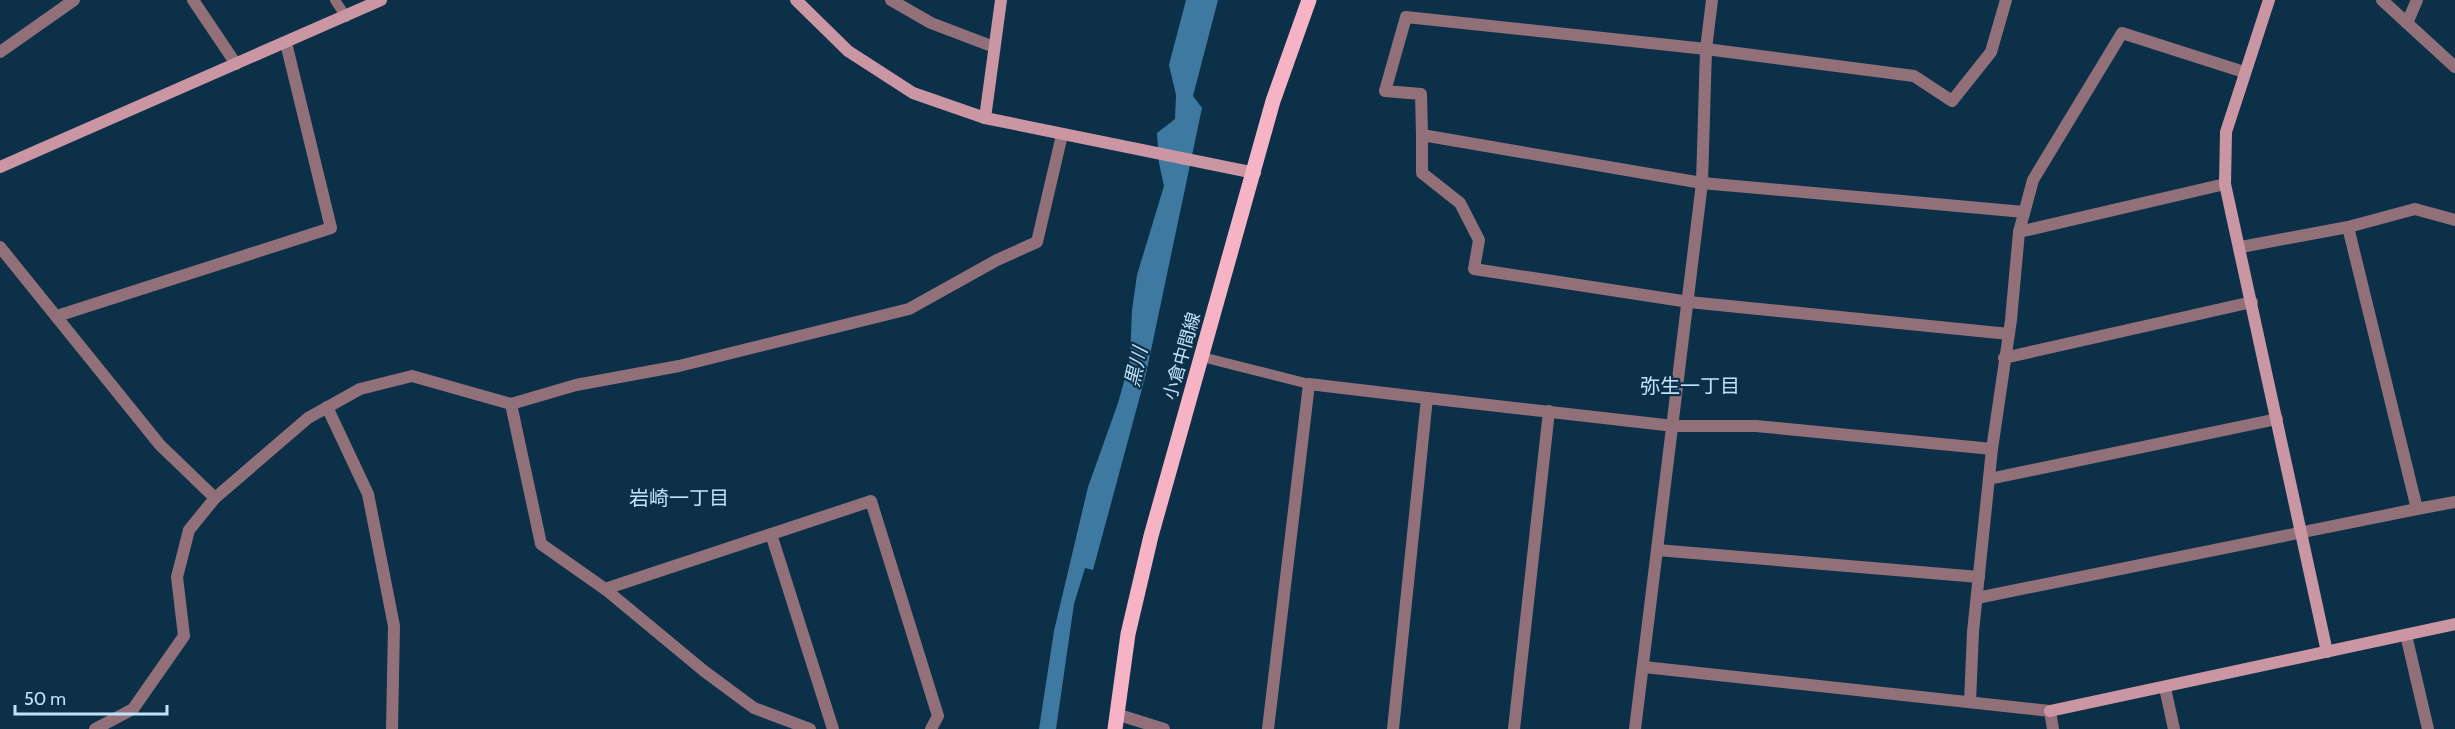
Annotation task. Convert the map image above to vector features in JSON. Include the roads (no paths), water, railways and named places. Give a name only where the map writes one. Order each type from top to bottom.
[{"type":"main road","name":"小倉中間線","points":[[1116,722],[1128,634],[1151,536],[1255,173],[1273,101],[1309,0]]},
{"type":"street","points":[[0,52],[74,0]]},
{"type":"street","points":[[193,0],[236,64]]},
{"type":"street","points":[[0,167],[381,0]]},
{"type":"street","points":[[796,0],[848,51],[913,93],[985,118],[1255,173]]},
{"type":"street","points":[[891,0],[931,23],[994,47]]},
{"type":"street","points":[[985,118],[1001,0]]},
{"type":"street","points":[[1635,729],[1674,426],[1702,183],[1706,49],[1712,0]]},
{"type":"street","points":[[2006,0],[1991,52],[1952,101],[1914,76],[1706,49],[1406,17],[1385,91],[1421,94],[1422,173],[1460,203],[1479,240],[1474,269],[1689,302],[2008,334]]},
{"type":"street","points":[[2269,0],[2226,132],[2225,184],[2241,248],[2327,652]]},
{"type":"street","points":[[2382,0],[2455,68]]},
{"type":"street","points":[[2407,23],[2417,0]]},
{"type":"street","points":[[1970,702],[1977,598],[1992,449],[2019,232],[2033,180],[2122,33],[2244,72]]},
{"type":"street","points":[[57,316],[331,228],[286,43]]},
{"type":"street","points":[[95,729],[133,709],[184,636],[177,577],[189,530],[215,498],[308,418],[360,389],[412,376],[511,404],[576,385],[679,366],[909,309],[1037,242],[1062,135]]},
{"type":"street","points":[[1422,135],[1702,183],[2024,212]]},
{"type":"street","points":[[2019,232],[2225,184]]},
{"type":"street","points":[[2241,248],[2348,227],[2415,209],[2455,220]]},
{"type":"street","points":[[2348,227],[2416,509]]},
{"type":"street","points":[[0,247],[160,444],[215,498]]},
{"type":"street","points":[[2004,358],[2252,302]]},
{"type":"street","points":[[1268,729],[1309,384],[1674,426],[1756,426],[1992,449]]},
{"type":"street","points":[[1393,729],[1427,398]]},
{"type":"street","points":[[511,404],[541,544],[605,589],[754,708],[810,729]]},
{"type":"street","points":[[327,407],[368,494],[394,626],[395,698],[392,729]]},
{"type":"street","points":[[1514,729],[1549,411]]},
{"type":"street","points":[[1989,479],[2277,419]]},
{"type":"street","points":[[605,589],[871,501],[938,716],[931,729]]},
{"type":"street","points":[[1977,598],[2300,531],[2455,502]]},
{"type":"street","points":[[771,534],[833,729]]},
{"type":"street","points":[[1657,550],[1979,577]]},
{"type":"street","points":[[1644,667],[2050,711],[2455,624]]},
{"type":"street","points":[[2406,635],[2428,729]]},
{"type":"street","points":[[2165,687],[2174,729]]},
{"type":"street","points":[[2050,711],[2053,729]]},
{"type":"street","points":[[1116,722],[1164,729]]},
{"type":"lane","points":[[335,0],[346,17]]},
{"type":"lane","points":[[1202,357],[1309,384]]},
{"type":"water","name":"黒川","points":[[1186,0],[1218,0],[1193,96],[1202,108],[1146,374],[1093,570],[1085,568],[1074,604],[1056,729],[1039,729],[1054,631],[1088,487],[1118,403],[1130,360],[1132,310],[1137,275],[1164,186],[1159,163],[1157,133],[1175,119],[1176,95],[1169,65]]},
{"type":"district","name":"弥生一丁目","points":[[1690,386]]},
{"type":"district","name":"岩崎一丁目","points":[[679,498]]}]
